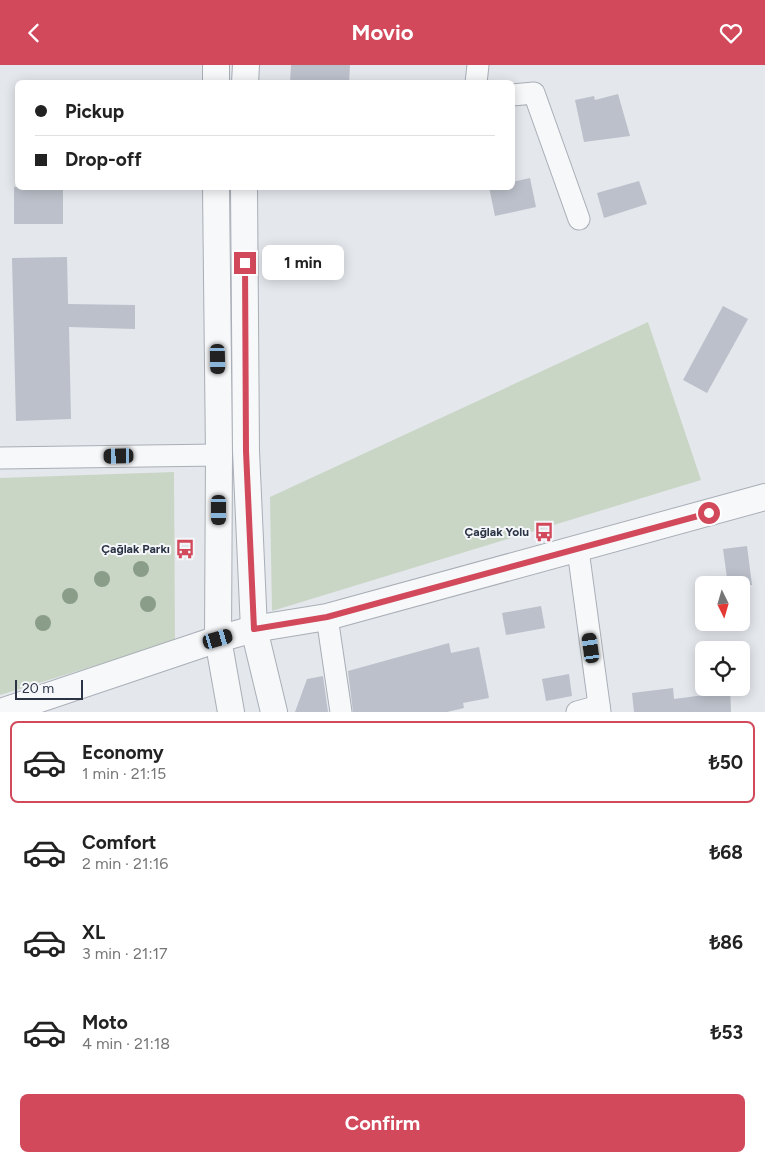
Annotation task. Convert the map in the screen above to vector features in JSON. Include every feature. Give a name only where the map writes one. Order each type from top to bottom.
[{"type":"street","points":[[216,65],[216,80]]},
{"type":"street","points":[[245,80],[246,65]]},
{"type":"street","points":[[476,80],[478,65]]},
{"type":"street","points":[[515,95],[534,93],[579,219]]},
{"type":"street","points":[[216,190],[219,455],[218,639],[231,712]]},
{"type":"street","points":[[244,190],[246,451],[254,629],[274,712]]},
{"type":"street","points":[[0,458],[219,455]]},
{"type":"street","points":[[2,712],[218,639],[254,629],[327,617],[578,550],[765,497]]},
{"type":"street","points":[[576,712],[600,709],[578,550]]},
{"type":"street","points":[[327,617],[341,712]]},
{"type":"green space","points":[[648,322],[701,480],[272,611],[270,497]]},
{"type":"green space","points":[[174,472],[175,641],[0,695],[0,478]]},
{"type":"building","points":[[291,65],[350,65],[349,80],[290,80]]},
{"type":"building","points":[[618,94],[630,136],[584,142],[575,100],[594,96],[595,100]]},
{"type":"building","points":[[530,178],[536,207],[495,216],[490,190],[515,190],[515,181]]},
{"type":"building","points":[[639,181],[647,204],[604,218],[597,193]]},
{"type":"building","points":[[14,187],[15,190],[63,190],[63,224],[14,224]]},
{"type":"building","points":[[67,257],[68,304],[135,305],[135,329],[69,327],[71,419],[16,421],[12,258]]},
{"type":"building","points":[[723,306],[748,319],[707,393],[683,380]]},
{"type":"building","points":[[747,546],[752,585],[750,585],[750,576],[727,576],[723,549]]},
{"type":"building","points":[[541,606],[545,628],[506,635],[502,613]]},
{"type":"building","points":[[449,643],[451,653],[479,647],[489,698],[463,703],[464,708],[447,712],[353,712],[348,671]]},
{"type":"building","points":[[569,674],[572,696],[546,701],[542,679]]},
{"type":"building","points":[[323,676],[328,712],[295,712],[307,679]]},
{"type":"building","points":[[673,688],[674,699],[697,696],[730,696],[731,712],[634,712],[632,693]]},
{"type":"place","name":"Çağlak Yolu","points":[[544,532]]},
{"type":"place","name":"Çağlak Parkı","points":[[185,549]]},
{"type":"route","points":[[245,263],[246,451],[254,629],[327,617],[709,513]]}]
